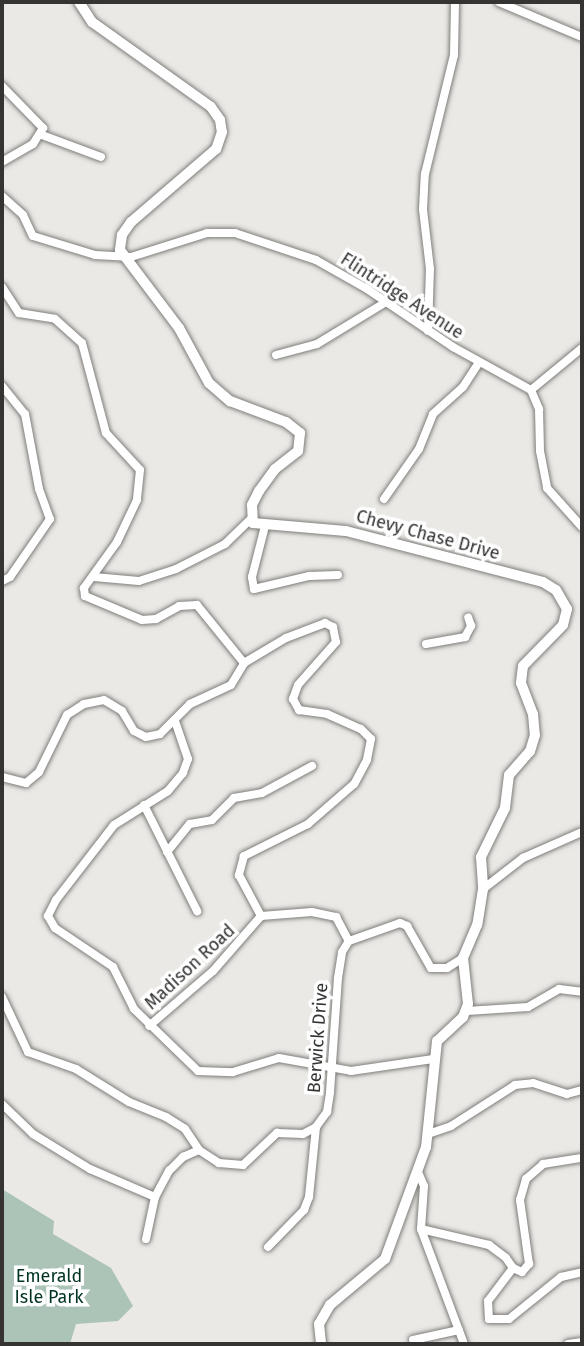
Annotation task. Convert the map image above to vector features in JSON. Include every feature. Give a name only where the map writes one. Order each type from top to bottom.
[{"type":"main road","points":[[79,2],[92,22],[211,107],[222,128],[216,149],[125,229],[120,242],[123,257],[179,328],[219,393],[286,422],[300,433],[298,451],[275,469],[259,491],[251,519]]},
{"type":"main road","name":"Chevy Chase Drive","points":[[251,519],[265,526],[305,524],[402,545],[543,582],[565,601],[563,625],[523,666],[521,683],[533,714],[535,735],[530,751],[509,775],[505,808],[483,848],[483,889],[477,925],[463,958]]},
{"type":"main road","points":[[321,1344],[318,1334],[322,1316],[385,1259],[418,1172],[428,1134],[433,1059],[439,1035],[467,1011],[469,995],[463,958]]},
{"type":"street","points":[[428,331],[424,186],[454,55],[455,2]]},
{"type":"street","points":[[499,2],[582,37]]},
{"type":"street","points":[[2,86],[40,121],[42,135]]},
{"type":"street","points":[[42,135],[101,157]]},
{"type":"street","points":[[2,163],[42,135]]},
{"type":"street","name":"Flintridge Avenue","points":[[2,196],[23,215],[33,236],[41,240],[68,244],[95,255],[123,257],[207,233],[235,233],[316,260],[479,362],[531,390]]},
{"type":"street","points":[[2,287],[19,313],[55,319],[82,343],[106,433],[140,470],[137,500],[117,542],[91,577],[85,596],[142,620],[156,619],[179,606],[197,605],[244,663]]},
{"type":"street","points":[[276,355],[317,344],[386,302]]},
{"type":"street","points":[[582,348],[531,390],[539,409],[540,451],[547,488],[582,527]]},
{"type":"street","points":[[384,499],[419,449],[433,414],[463,387],[479,362]]},
{"type":"street","points":[[2,386],[25,414],[39,489],[50,519],[10,577],[2,581]]},
{"type":"street","points":[[91,577],[107,575],[139,581],[176,569],[225,544],[251,519]]},
{"type":"street","points":[[265,526],[252,577],[254,589],[338,575]]},
{"type":"street","points":[[426,644],[464,637],[471,626],[468,617]]},
{"type":"street","points":[[2,777],[26,783],[37,774],[67,715],[84,704],[104,700],[122,711],[134,731],[146,737],[160,734],[190,704],[231,685],[244,663],[286,638],[325,623],[333,627],[336,642],[298,685],[293,699],[299,710],[343,720],[371,739],[368,760],[354,785],[308,824],[244,856],[238,865],[261,916],[312,912],[336,917],[349,941],[400,923],[407,926],[431,968],[447,968],[463,958]]},
{"type":"street","points":[[175,721],[188,759],[183,773],[168,791],[114,825],[48,916],[64,937],[113,967],[134,1009],[198,1072],[233,1072],[279,1058],[351,1071],[433,1059]]},
{"type":"street","points":[[167,852],[190,824],[212,820],[234,798],[262,793],[312,766]]},
{"type":"street","points":[[144,805],[197,911]]},
{"type":"street","points":[[483,889],[523,858],[582,831]]},
{"type":"street","points":[[481,872],[498,880]]},
{"type":"street","name":"Madison Road","points":[[149,1026],[213,971],[261,916]]},
{"type":"street","name":"Berwick Drive","points":[[268,1247],[304,1210],[309,1197],[316,1127],[327,1112],[333,1068],[342,952],[349,941]]},
{"type":"street","points":[[467,1011],[528,1007],[559,989],[582,992]]},
{"type":"street","points":[[2,999],[28,1052],[75,1069],[129,1102],[166,1117],[185,1129],[199,1150],[219,1163],[243,1165],[277,1133],[303,1134],[316,1127]]},
{"type":"street","points":[[428,1134],[451,1126],[515,1085],[533,1083],[567,1094],[582,1090]]},
{"type":"street","points":[[3,1106],[33,1134],[90,1169],[155,1197]]},
{"type":"street","points":[[146,1240],[155,1197],[183,1157],[199,1150]]},
{"type":"street","points":[[421,1229],[489,1244],[513,1268],[522,1272],[528,1264],[520,1200],[526,1179],[543,1164],[582,1158]]},
{"type":"street","points":[[418,1172],[424,1186],[421,1229],[464,1344]]},
{"type":"street","points":[[513,1268],[488,1301],[489,1319],[509,1319],[561,1277],[582,1272]]},
{"type":"street","points":[[413,1340],[459,1330]]},
{"type":"street","points":[[568,1344],[582,1342]]},
{"type":"green space","name":"Emerald Isle Park","points":[[2,1189],[54,1221],[53,1234],[111,1268],[133,1306],[118,1321],[76,1324],[70,1344],[2,1344]]}]
